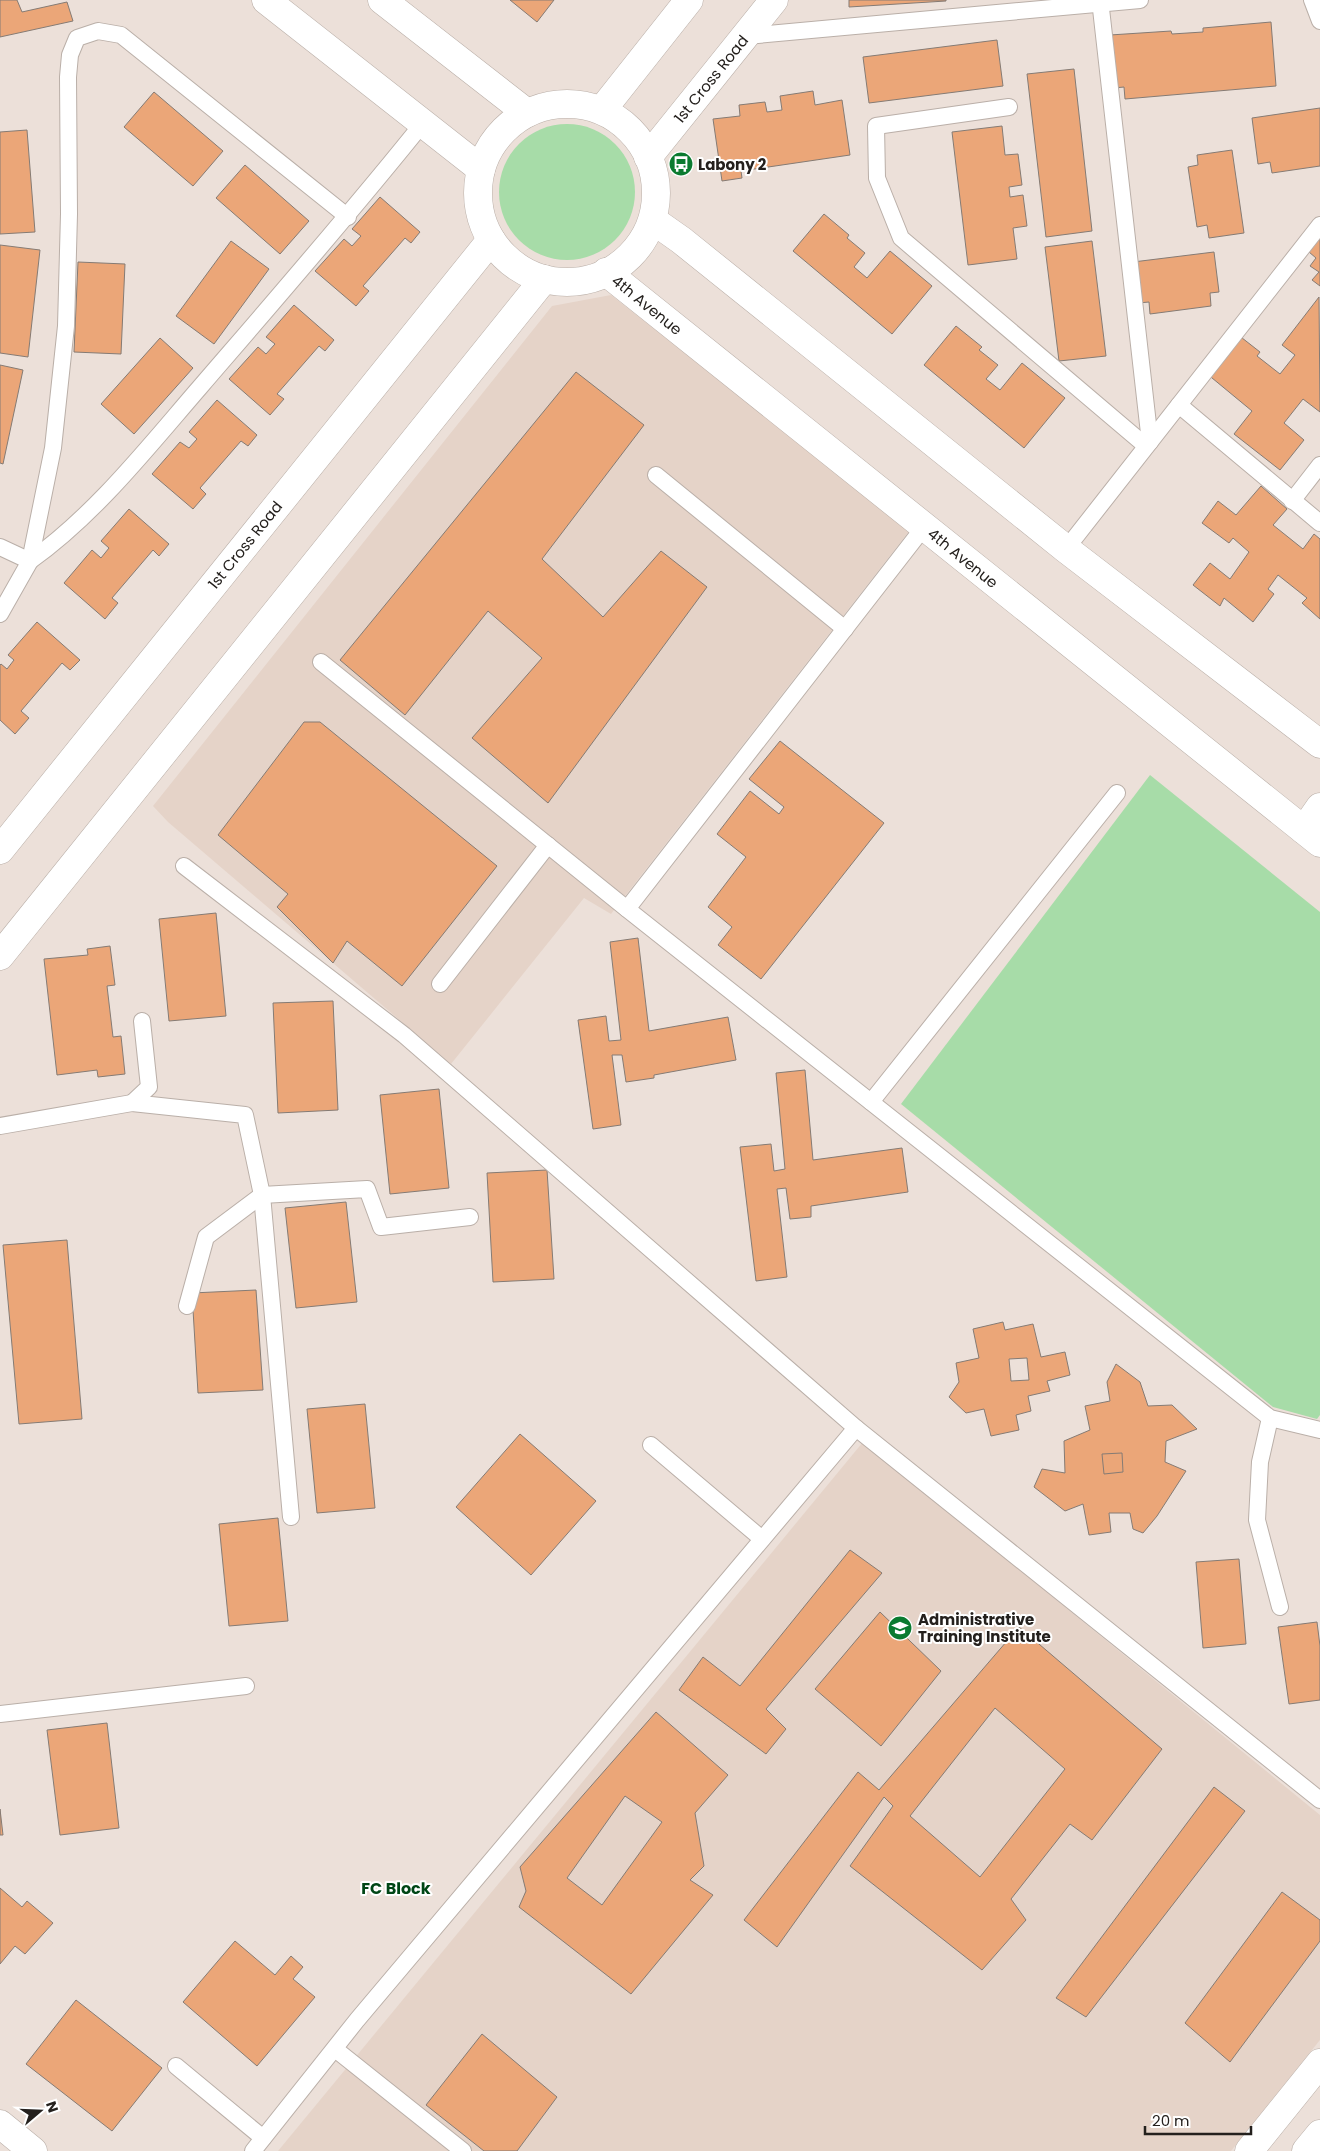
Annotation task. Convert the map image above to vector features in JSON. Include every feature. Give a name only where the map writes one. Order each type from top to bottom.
[{"type":"main road","points":[[266,0],[482,169]]},
{"type":"main road","points":[[382,0],[527,113]]},
{"type":"main road","points":[[602,110],[689,0]]},
{"type":"main road","name":"1st Cross Road","points":[[648,157],[774,0]]},
{"type":"main road","points":[[568,102],[602,110],[625,124],[643,145],[655,174],[656,205],[654,221],[649,234],[627,260],[598,278],[567,283],[536,277],[509,262],[491,240],[480,214],[478,183],[486,152],[510,123],[527,113],[537,108],[568,102]]},
{"type":"main road","points":[[654,221],[681,240],[1066,549],[1320,744]]},
{"type":"main road","name":"1st Cross Road","points":[[0,850],[491,240]]},
{"type":"main road","name":"4th Avenue","points":[[606,272],[924,528],[1312,836]]},
{"type":"main road","points":[[0,956],[544,279]]},
{"type":"main road","points":[[1312,836],[1320,807]]},
{"type":"main road","points":[[1249,2151],[1320,2063]]},
{"type":"main road","points":[[0,2124],[33,2151]]},
{"type":"main road","points":[[1306,2151],[1320,2134]]},
{"type":"lane","points":[[746,36],[1101,2],[1140,0]]},
{"type":"lane","points":[[1312,0],[1320,21]]},
{"type":"lane","points":[[1101,2],[1148,444]]},
{"type":"lane","points":[[0,614],[30,561],[53,448],[66,326],[69,214],[68,77],[70,55],[77,38],[98,30],[122,35],[348,216]]},
{"type":"lane","points":[[1009,107],[876,126],[877,178],[901,238],[1148,444]]},
{"type":"lane","points":[[30,561],[56,542],[124,474],[348,216],[423,123]]},
{"type":"lane","points":[[1066,549],[1320,225]]},
{"type":"lane","points":[[1179,404],[1320,523]]},
{"type":"lane","points":[[1292,501],[1320,465]]},
{"type":"lane","points":[[656,475],[845,629]]},
{"type":"lane","points":[[627,908],[924,528]]},
{"type":"lane","points":[[0,547],[30,561]]},
{"type":"lane","points":[[320,662],[1270,1418],[1320,1430]]},
{"type":"lane","points":[[871,1102],[1117,793]]},
{"type":"lane","points":[[440,984],[548,845]]},
{"type":"lane","points":[[184,866],[404,1035],[856,1428],[1320,1800]]},
{"type":"lane","points":[[132,1103],[149,1087],[142,1021]]},
{"type":"lane","points":[[0,1126],[132,1103],[245,1114],[262,1195],[291,1517]]},
{"type":"lane","points":[[187,1306],[206,1237],[262,1195],[367,1189],[381,1227],[470,1217]]},
{"type":"lane","points":[[1270,1418],[1260,1462],[1257,1520],[1280,1607]]},
{"type":"lane","points":[[253,2151],[335,2049],[856,1428]]},
{"type":"lane","points":[[651,1445],[762,1539]]},
{"type":"lane","points":[[0,1714],[246,1686]]},
{"type":"lane","points":[[335,2049],[463,2151]]},
{"type":"lane","points":[[176,2066],[263,2138]]},
{"type":"shaded area","points":[[611,295],[910,530],[611,914],[584,898],[451,1064],[168,822],[153,806],[552,306]]},
{"type":"shaded area","name":"Administrative Training Institute","points":[[863,1442],[1320,1815],[1320,2040],[1231,2151],[278,2151]]},
{"type":"green space","points":[[567,124],[593,129],[605,135],[615,144],[624,154],[630,166],[635,192],[630,218],[624,230],[615,240],[605,249],[593,255],[567,260],[541,255],[529,249],[519,240],[510,230],[504,218],[499,192],[504,166],[510,154],[519,144],[529,135],[541,129]]},
{"type":"green space","points":[[1150,775],[1320,912],[1320,1415],[1317,1419],[1273,1407],[901,1104]]},
{"type":"building","points":[[0,0],[17,0],[22,12],[67,2],[73,21],[0,37]]},
{"type":"building","points":[[510,0],[554,0],[537,22]]},
{"type":"building","points":[[849,0],[946,0],[946,1],[849,7]]},
{"type":"building","points":[[1271,22],[1276,86],[1125,99],[1124,87],[1114,88],[1110,35],[1171,31],[1172,34],[1203,32],[1203,28]]},
{"type":"building","points":[[997,40],[1003,86],[869,103],[863,57]]},
{"type":"building","points":[[1074,69],[1092,231],[1046,237],[1027,74]]},
{"type":"building","points":[[813,91],[815,105],[842,100],[850,155],[741,171],[742,178],[722,181],[713,119],[740,116],[739,105],[765,102],[767,112],[782,110],[780,96]]},
{"type":"building","points":[[154,92],[223,151],[193,186],[124,127]]},
{"type":"building","points":[[1320,108],[1320,166],[1272,173],[1270,162],[1258,164],[1252,118]]},
{"type":"building","points":[[1002,126],[1005,155],[1018,154],[1022,185],[1009,187],[1010,197],[1023,195],[1027,226],[1013,228],[1017,259],[968,265],[952,132]]},
{"type":"building","points":[[27,130],[35,232],[0,234],[0,132]]},
{"type":"building","points":[[1232,150],[1244,233],[1209,238],[1207,225],[1197,227],[1188,167],[1198,165],[1197,155]]},
{"type":"building","points":[[245,165],[309,221],[280,254],[216,198]]},
{"type":"building","points":[[380,197],[420,232],[411,243],[405,238],[363,286],[369,291],[356,306],[315,271],[344,239],[352,246],[361,236],[352,229]]},
{"type":"building","points":[[824,214],[849,235],[847,238],[865,253],[854,267],[867,278],[890,251],[932,286],[892,334],[793,251]]},
{"type":"building","points":[[1320,238],[1320,286],[1312,280],[1319,272],[1310,266],[1316,258],[1309,252]]},
{"type":"building","points":[[231,241],[269,269],[214,344],[176,316]]},
{"type":"building","points":[[1092,241],[1106,356],[1059,361],[1045,247]]},
{"type":"building","points":[[0,245],[40,250],[28,357],[0,353]]},
{"type":"building","points":[[1214,252],[1219,292],[1210,293],[1211,306],[1150,314],[1149,302],[1138,303],[1133,262]]},
{"type":"building","points":[[78,262],[125,264],[121,354],[74,352]]},
{"type":"building","points":[[1319,297],[1320,412],[1303,399],[1284,423],[1304,440],[1280,470],[1234,434],[1252,411],[1206,373],[1237,334],[1260,352],[1257,356],[1280,374],[1295,355],[1282,345]]},
{"type":"building","points":[[294,305],[334,340],[325,351],[319,346],[277,394],[284,399],[270,415],[229,379],[258,347],[266,354],[275,344],[266,337]]},
{"type":"building","points":[[956,326],[982,347],[979,350],[998,365],[986,379],[1000,390],[1022,363],[1065,398],[1024,448],[924,365]]},
{"type":"building","points":[[160,338],[193,368],[134,434],[101,404]]},
{"type":"building","points":[[0,365],[23,370],[3,464],[0,463]]},
{"type":"building","points":[[576,372],[644,425],[542,559],[603,617],[661,551],[707,587],[548,803],[472,738],[542,658],[488,611],[405,715],[340,660]]},
{"type":"building","points":[[217,400],[257,435],[248,446],[241,441],[200,488],[206,494],[193,509],[152,474],[180,442],[189,448],[197,439],[189,432]]},
{"type":"building","points":[[1261,486],[1287,509],[1273,525],[1303,549],[1314,534],[1320,539],[1320,619],[1302,603],[1307,598],[1278,575],[1268,589],[1274,594],[1253,622],[1224,598],[1220,606],[1193,585],[1210,563],[1230,579],[1249,552],[1233,538],[1229,543],[1202,523],[1218,501],[1236,515]]},
{"type":"building","points":[[129,509],[169,544],[159,556],[153,550],[112,598],[118,603],[105,619],[64,583],[92,550],[101,558],[109,548],[101,541]]},
{"type":"building","points":[[37,622],[80,660],[70,670],[62,663],[21,711],[29,718],[15,734],[0,720],[0,665],[7,669],[14,660],[8,655]]},
{"type":"building","points":[[304,722],[320,722],[497,866],[402,986],[347,941],[333,963],[277,907],[288,894],[218,835]]},
{"type":"building","points":[[780,741],[884,823],[761,979],[718,945],[732,927],[708,907],[746,857],[717,834],[750,791],[779,814],[784,807],[749,779]]},
{"type":"building","points":[[216,913],[226,1016],[169,1021],[159,919]]},
{"type":"building","points":[[638,938],[649,1031],[728,1017],[736,1060],[654,1075],[654,1078],[626,1082],[622,1055],[612,1055],[621,1125],[593,1129],[578,1020],[606,1016],[609,1041],[621,1040],[610,942]]},
{"type":"building","points":[[110,946],[115,985],[107,986],[113,1037],[121,1036],[125,1074],[98,1077],[97,1070],[57,1075],[44,959],[88,955],[87,949]]},
{"type":"building","points":[[333,1001],[338,1110],[278,1113],[273,1003]]},
{"type":"building","points":[[805,1070],[813,1160],[902,1148],[908,1192],[811,1206],[811,1217],[790,1219],[786,1188],[777,1189],[787,1277],[756,1281],[740,1147],[771,1144],[774,1171],[785,1169],[776,1073]]},
{"type":"building","points":[[439,1089],[449,1188],[390,1194],[380,1095]]},
{"type":"building","points":[[547,1170],[554,1279],[493,1282],[487,1173]]},
{"type":"building","points":[[346,1202],[357,1302],[296,1308],[285,1208]]},
{"type":"building","points":[[67,1240],[82,1419],[19,1424],[3,1245]]},
{"type":"building","points":[[256,1290],[263,1390],[198,1393],[192,1293]]},
{"type":"building","points":[[1003,1322],[1005,1330],[1033,1324],[1041,1357],[1065,1352],[1070,1375],[1047,1381],[1050,1391],[1028,1396],[1031,1411],[1016,1415],[1019,1430],[991,1436],[984,1409],[966,1413],[949,1397],[959,1382],[956,1363],[979,1358],[973,1329]],"holes":[[[1027,1358],[1029,1380],[1011,1381],[1009,1359]]]},
{"type":"building","points":[[1116,1364],[1140,1382],[1148,1406],[1172,1405],[1197,1429],[1166,1441],[1165,1462],[1186,1471],[1157,1516],[1143,1533],[1133,1529],[1130,1513],[1109,1513],[1111,1532],[1089,1535],[1083,1504],[1065,1511],[1034,1487],[1042,1469],[1065,1473],[1064,1441],[1090,1430],[1085,1406],[1110,1401],[1107,1382]]},
{"type":"building","points":[[365,1404],[375,1508],[317,1513],[307,1409]]},
{"type":"building","points":[[520,1434],[596,1501],[531,1575],[456,1507]]},
{"type":"building","points":[[1122,1453],[1123,1472],[1104,1474],[1102,1454]]},
{"type":"building","points":[[278,1518],[288,1621],[229,1626],[219,1524]]},
{"type":"building","points":[[850,1550],[882,1573],[766,1709],[786,1729],[766,1754],[679,1690],[703,1657],[740,1686]]},
{"type":"building","points":[[1239,1559],[1246,1644],[1203,1648],[1196,1562]]},
{"type":"building","points":[[880,1612],[941,1671],[881,1746],[815,1689]]},
{"type":"building","points":[[1317,1622],[1320,1646],[1320,1700],[1289,1704],[1278,1627]]},
{"type":"building","points":[[1019,1627],[1162,1749],[1092,1840],[1070,1824],[1011,1899],[1026,1920],[982,1970],[850,1866],[893,1806],[884,1797],[777,1947],[744,1920],[858,1772],[879,1790]],"holes":[[[995,1708],[1065,1769],[980,1877],[910,1816]]]},
{"type":"building","points":[[656,1712],[728,1775],[695,1813],[704,1866],[690,1880],[713,1895],[631,1994],[519,1907],[526,1891],[520,1867]],"holes":[[[625,1796],[662,1822],[602,1905],[567,1878]]]},
{"type":"building","points":[[107,1723],[119,1828],[60,1835],[47,1730]]},
{"type":"building","points":[[1214,1787],[1245,1811],[1086,2017],[1056,1998]]},
{"type":"building","points":[[0,1809],[3,1835],[0,1835]]},
{"type":"building","points":[[0,1888],[22,1907],[27,1901],[53,1923],[25,1954],[15,1946],[0,1964]]},
{"type":"building","points":[[1282,1892],[1320,1920],[1320,1941],[1230,2062],[1185,2023]]},
{"type":"building","points":[[235,1941],[275,1975],[291,1956],[303,1967],[293,1979],[315,1997],[257,2066],[183,2002]]},
{"type":"building","points":[[76,2000],[162,2068],[112,2131],[26,2064]]},
{"type":"building","points":[[482,2034],[557,2097],[517,2151],[484,2151],[426,2105]]},
{"type":"place","name":"Labony 2","points":[[681,164]]},
{"type":"place","name":"Administrative Training Institute","points":[[900,1628]]},
{"type":"district","name":"FC Block","points":[[396,1888]]}]
